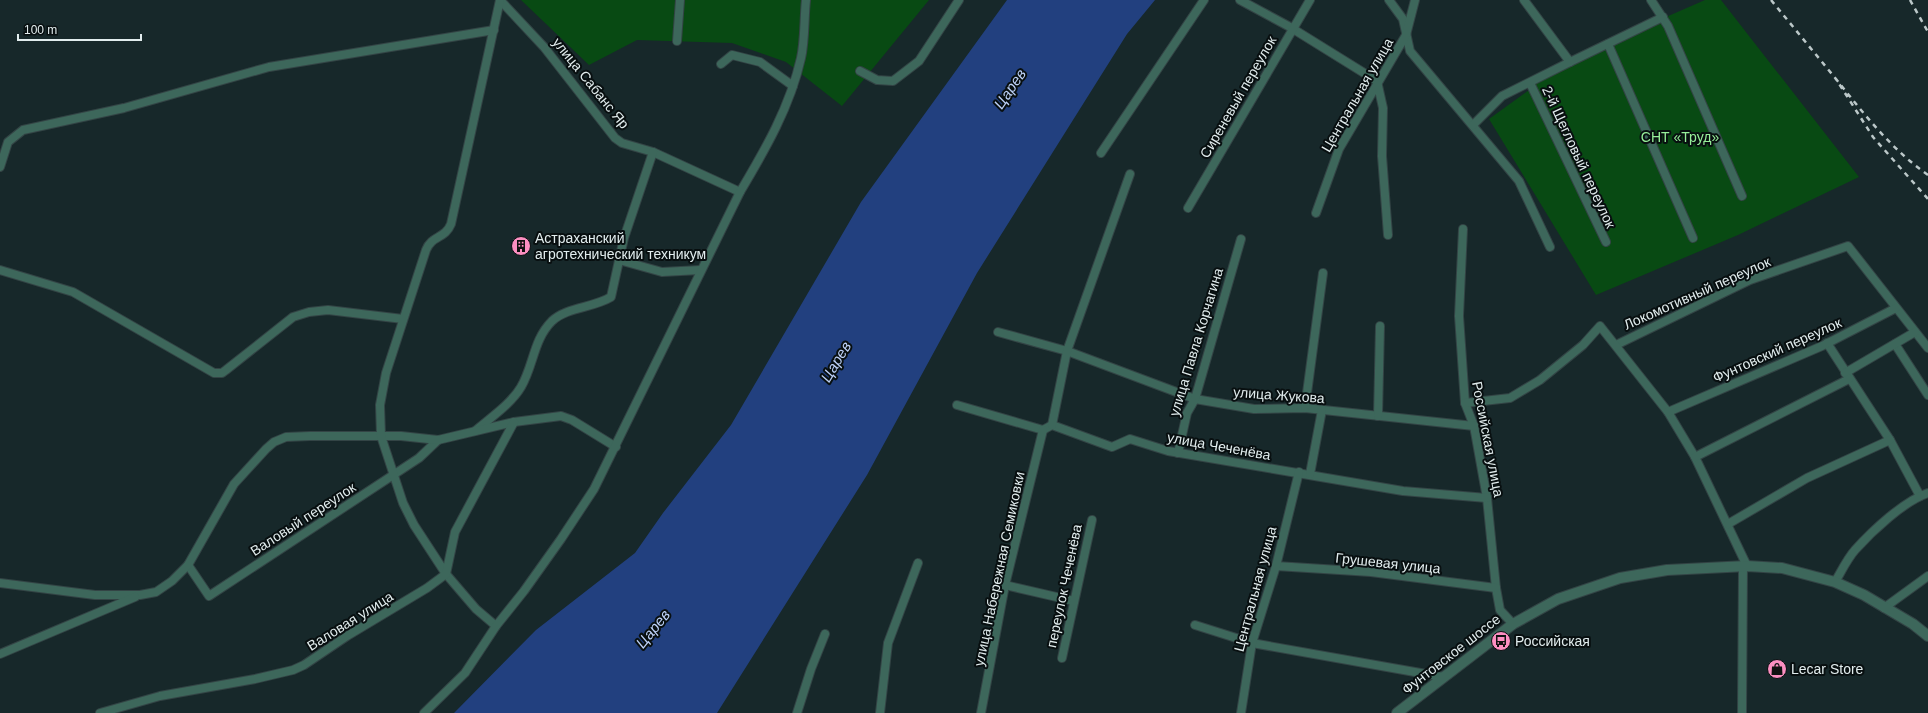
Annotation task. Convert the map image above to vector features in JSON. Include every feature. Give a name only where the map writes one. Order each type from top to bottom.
[{"type":"street","points":[[496,626],[476,609],[446,574],[414,525],[403,503],[381,436],[381,399],[386,373],[429,243],[448,232],[451,224],[500,0]]},
{"type":"street","name":"улица Сабанс Яр","points":[[500,0],[544,48],[610,133],[622,143],[653,152],[740,192]]},
{"type":"street","points":[[676,41],[680,0]]},
{"type":"street","points":[[424,713],[465,673],[496,626],[561,540],[594,489],[616,447],[700,270],[740,192],[768,146],[793,86],[802,57],[806,0]]},
{"type":"street","points":[[860,71],[877,80],[892,82],[918,61],[959,0]]},
{"type":"street","points":[[1101,154],[1204,0]]},
{"type":"street","points":[[1240,0],[1293,28],[1377,81],[1382,108],[1382,156],[1388,235]]},
{"type":"street","name":"Сиреневый переулок","points":[[1188,208],[1310,0]]},
{"type":"street","points":[[1389,0],[1403,19],[1410,52],[1520,181],[1550,247]]},
{"type":"street","points":[[1406,35],[1415,0]]},
{"type":"street","points":[[1524,0],[1570,62]]},
{"type":"street","points":[[1651,0],[1663,17],[1742,196]]},
{"type":"street","points":[[1473,125],[1502,96],[1663,17]]},
{"type":"street","points":[[0,167],[8,142],[23,130],[124,108],[268,67],[494,30]]},
{"type":"street","name":"Центральная улица","points":[[1316,213],[1339,148],[1377,81],[1406,35]]},
{"type":"street","points":[[1608,44],[1693,238]]},
{"type":"street","points":[[722,64],[732,55],[760,62],[793,86]]},
{"type":"street","name":"2-й Щегловый переулок","points":[[1530,83],[1606,242]]},
{"type":"street","points":[[474,432],[515,396],[524,381],[537,343],[544,330],[554,320],[563,314],[605,301],[611,297],[624,238],[653,152]]},
{"type":"street","points":[[957,405],[1043,430],[1052,425],[1067,351],[1130,174]]},
{"type":"street","name":"Российская улица","points":[[1463,229],[1459,316],[1466,403],[1474,426],[1487,498],[1496,588],[1500,610],[1513,624]]},
{"type":"street","name":"улица Павла Корчагина","points":[[1178,453],[1187,413],[1195,400],[1241,239]]},
{"type":"street","name":"Локомотивный переулок","points":[[1616,345],[1750,280],[1848,246],[1928,348]]},
{"type":"street","points":[[618,260],[662,272],[700,270]]},
{"type":"street","points":[[0,270],[73,292],[214,373],[222,373],[292,317],[309,312],[328,310],[403,319]]},
{"type":"street","points":[[1305,408],[1323,273]]},
{"type":"street","name":"Фунтовский переулок","points":[[1668,412],[1827,343],[1896,308]]},
{"type":"street","points":[[1378,416],[1380,326]]},
{"type":"street","points":[[1466,403],[1510,398],[1540,380],[1583,345],[1600,326],[1668,412],[1695,457],[1728,524],[1745,566],[1742,713]]},
{"type":"street","name":"улица Жукова","points":[[998,332],[1067,351],[1195,400],[1254,409],[1305,408],[1474,426]]},
{"type":"street","points":[[1695,457],[1847,376],[1894,344],[1915,332]]},
{"type":"street","points":[[1827,343],[1924,494],[1883,524],[1854,551],[1835,582]]},
{"type":"street","points":[[1894,344],[1928,395]]},
{"type":"street","points":[[1310,474],[1322,410]]},
{"type":"street","points":[[0,583],[95,595],[140,595],[156,592],[164,587],[188,565],[229,491],[274,442],[286,437],[381,436],[438,440],[514,422],[561,416],[572,420],[616,447]]},
{"type":"street","points":[[446,574],[455,532],[514,422]]},
{"type":"street","name":"улица Чеченёва","points":[[1052,425],[1112,447],[1130,439],[1178,453],[1299,472],[1404,491],[1487,498]]},
{"type":"street","name":"улица Набережная Семиковки","points":[[981,713],[1005,585],[1043,430]]},
{"type":"street","name":"Валовый переулок","points":[[188,565],[209,596],[419,458],[438,440]]},
{"type":"street","points":[[1728,524],[1808,478],[1890,440]]},
{"type":"street","name":"Центральная улица","points":[[1241,713],[1252,643],[1276,566],[1299,472]]},
{"type":"street","name":"переулок Чеченёва","points":[[1062,658],[1092,520]]},
{"type":"street","points":[[880,713],[888,644],[918,563]]},
{"type":"street","name":"Грушевая улица","points":[[1276,566],[1371,572],[1496,588]]},
{"type":"street","name":"Фунтовское шоссе","points":[[1397,713],[1513,624],[1558,599],[1620,578],[1667,570],[1745,566],[1782,568],[1835,582],[1864,595],[1913,624],[1928,636]]},
{"type":"street","name":"Валовая улица","points":[[100,713],[160,696],[255,679],[293,670],[304,665],[347,636],[427,588],[446,574]]},
{"type":"street","points":[[1884,608],[1928,576]]},
{"type":"street","points":[[1005,585],[1074,601]]},
{"type":"street","points":[[0,654],[140,595]]},
{"type":"street","points":[[1195,626],[1252,643],[1442,677]]},
{"type":"street","points":[[797,713],[811,669],[825,634]]},
{"type":"green space","points":[[521,0],[929,0],[842,106],[786,62],[732,43],[637,40],[589,65]]},
{"type":"green space","name":"СНТ «Труд»","points":[[1705,0],[1721,0],[1859,177],[1738,235],[1596,295],[1489,119],[1529,90],[1534,84],[1666,17]]},
{"type":"water","name":"Царев","points":[[1007,0],[1155,0],[1127,34],[977,273],[867,475],[717,713],[454,713],[536,630],[635,553],[663,513],[731,425],[861,202]]},
{"type":"railway","points":[[1771,0],[1836,79]]},
{"type":"railway","points":[[1910,0],[1928,32]]},
{"type":"railway","points":[[1928,175],[1890,142],[1836,79],[1873,137],[1928,199]]},
{"type":"place","name":"Астраханский агротехнический техникум","points":[[521,246]]},
{"type":"place","name":"Российская","points":[[1501,641]]},
{"type":"place","name":"Lecar Store","points":[[1777,669]]}]
